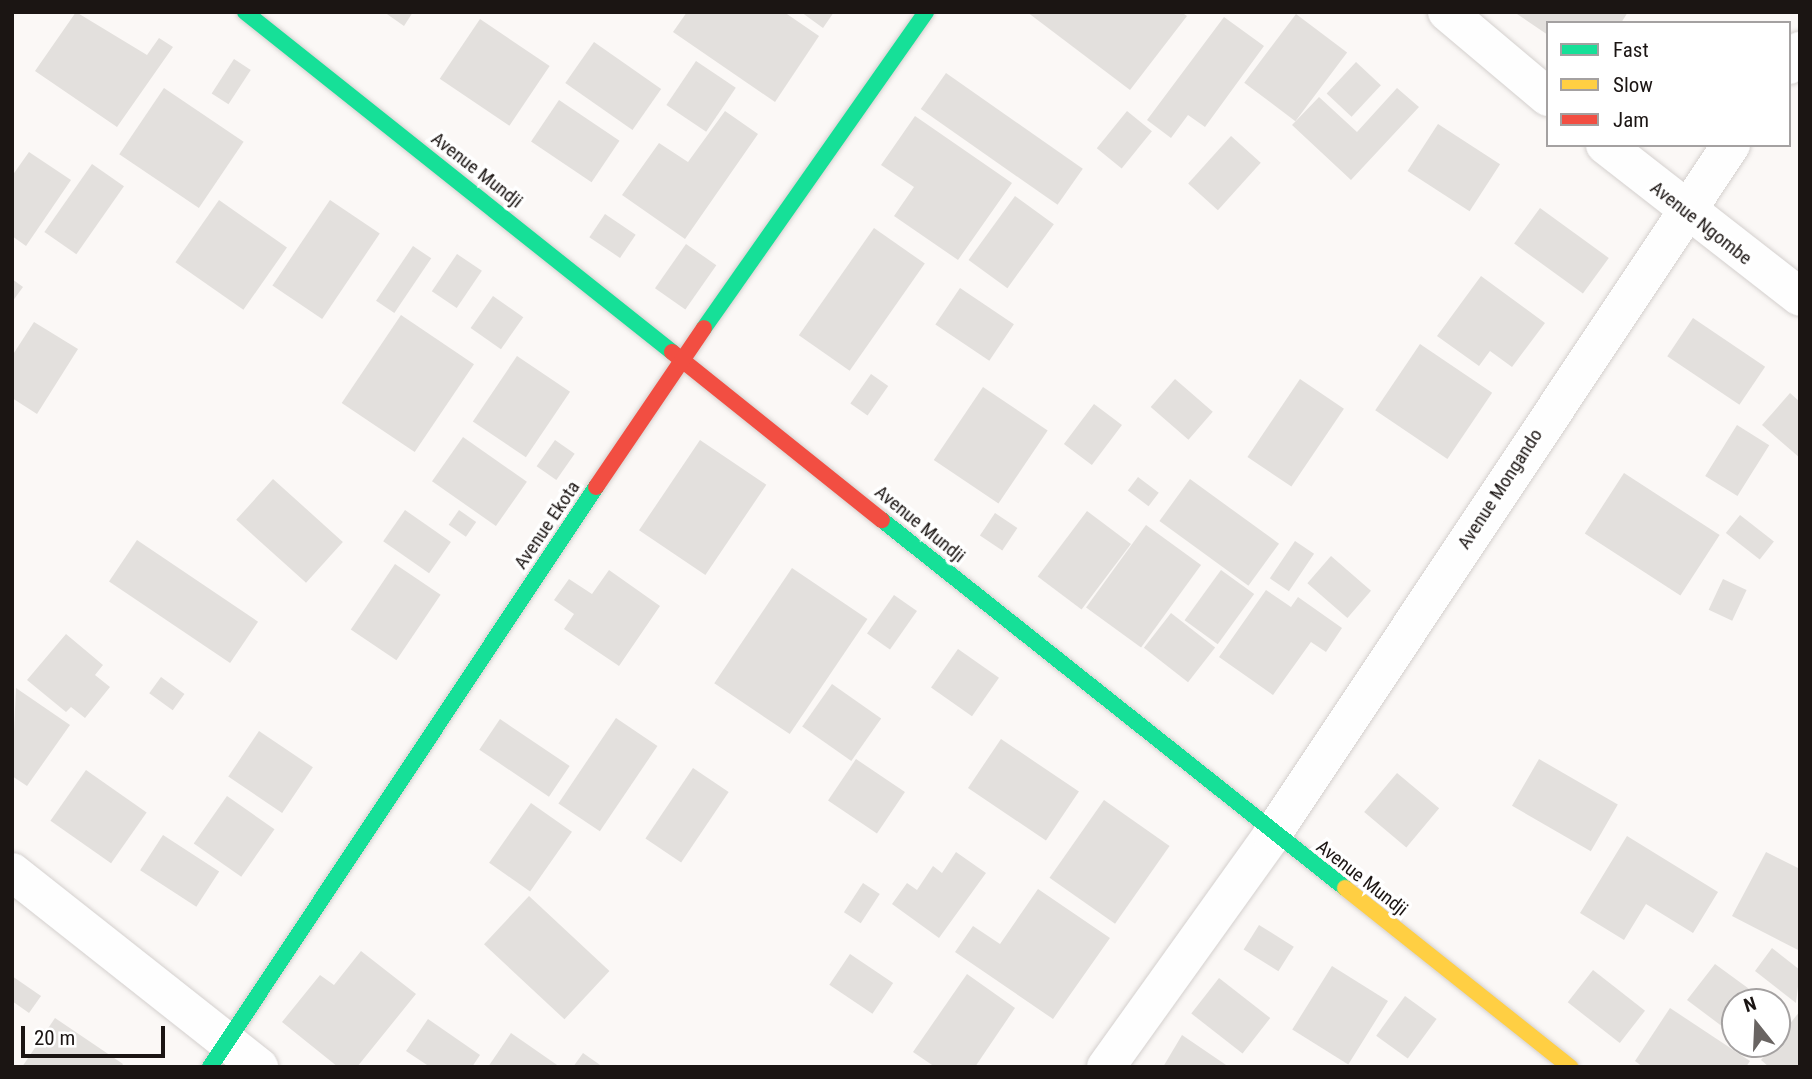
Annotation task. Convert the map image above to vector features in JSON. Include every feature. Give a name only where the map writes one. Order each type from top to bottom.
[{"type":"street","name":"Avenue Mundji","points":[[245,12],[682,359],[1272,835],[1570,1067]]},
{"type":"street","name":"Avenue Ekota","points":[[219,1054],[682,359],[926,12]]},
{"type":"street","points":[[1447,12],[1546,95]]},
{"type":"street","name":"Avenue Ngombe","points":[[1607,147],[1684,211],[1800,298]]},
{"type":"street","name":"Avenue Mongando","points":[[1106,1067],[1272,835],[1684,211],[1730,147]]},
{"type":"street","points":[[12,872],[219,1054],[259,1067]]},
{"type":"building","points":[[76,12],[147,55],[159,38],[173,47],[117,127],[35,71]]},
{"type":"building","points":[[384,12],[413,12],[404,26]]},
{"type":"building","points":[[687,12],[784,12],[819,36],[775,102],[673,32]]},
{"type":"building","points":[[801,12],[834,12],[823,28]]},
{"type":"building","points":[[1027,12],[1181,12],[1187,16],[1130,90]]},
{"type":"building","points":[[1514,12],[1628,12],[1622,21],[1546,21],[1546,34]]},
{"type":"building","points":[[1296,14],[1347,53],[1295,121],[1244,83]]},
{"type":"building","points":[[1224,17],[1264,46],[1205,127],[1188,115],[1171,138],[1147,120]]},
{"type":"building","points":[[480,19],[550,66],[509,126],[440,79]]},
{"type":"building","points":[[594,42],[661,89],[632,130],[565,83]]},
{"type":"building","points":[[234,59],[251,70],[228,104],[212,93]]},
{"type":"building","points":[[696,61],[736,88],[706,132],[666,105]]},
{"type":"building","points":[[1356,62],[1381,85],[1352,117],[1327,93]]},
{"type":"building","points":[[946,73],[1083,169],[1058,205],[921,109]]},
{"type":"building","points":[[164,88],[244,142],[199,208],[119,154]]},
{"type":"building","points":[[1397,88],[1419,107],[1351,180],[1292,125],[1319,97],[1357,132]]},
{"type":"building","points":[[559,100],[620,141],[592,182],[531,141]]},
{"type":"building","points":[[725,111],[758,134],[685,239],[622,195],[659,143],[688,162]]},
{"type":"building","points":[[1127,111],[1152,131],[1122,168],[1097,148]]},
{"type":"building","points":[[915,116],[1012,183],[958,260],[894,216],[914,187],[881,165]]},
{"type":"building","points":[[1438,124],[1500,164],[1470,211],[1408,171]]},
{"type":"building","points":[[1231,136],[1261,163],[1218,210],[1188,184]]},
{"type":"building","points":[[29,152],[71,180],[26,246],[12,236],[12,176]]},
{"type":"building","points":[[92,164],[124,186],[76,254],[44,232]]},
{"type":"building","points":[[1015,196],[1054,224],[1007,288],[969,260]]},
{"type":"building","points":[[219,200],[287,248],[243,310],[175,262]]},
{"type":"building","points":[[330,200],[380,234],[322,319],[272,285]]},
{"type":"building","points":[[1540,208],[1609,258],[1583,294],[1514,244]]},
{"type":"building","points":[[605,214],[636,235],[620,258],[589,237]]},
{"type":"building","points":[[874,228],[925,264],[850,371],[799,335]]},
{"type":"building","points":[[686,244],[716,265],[685,309],[655,288]]},
{"type":"building","points":[[413,246],[431,258],[394,313],[376,301]]},
{"type":"building","points":[[457,254],[482,271],[457,308],[432,291]]},
{"type":"building","points":[[1481,276],[1545,323],[1512,367],[1490,351],[1479,366],[1437,336]]},
{"type":"building","points":[[12,279],[23,287],[12,302]]},
{"type":"building","points":[[960,288],[1014,324],[989,361],[935,324]]},
{"type":"building","points":[[493,296],[523,317],[501,349],[471,328]]},
{"type":"building","points":[[401,315],[474,364],[415,452],[342,403]]},
{"type":"building","points":[[1693,318],[1765,367],[1739,405],[1667,356]]},
{"type":"building","points":[[34,322],[78,349],[37,414],[12,398],[12,356]]},
{"type":"building","points":[[1420,344],[1492,393],[1447,459],[1375,410]]},
{"type":"building","points":[[517,356],[570,392],[526,457],[473,421]]},
{"type":"building","points":[[871,374],[888,386],[868,416],[850,403]]},
{"type":"building","points":[[1175,379],[1213,412],[1188,440],[1151,407]]},
{"type":"building","points":[[1300,379],[1344,409],[1291,487],[1247,457]]},
{"type":"building","points":[[983,387],[1048,431],[998,504],[934,460]]},
{"type":"building","points":[[1790,393],[1800,402],[1800,458],[1762,425]]},
{"type":"building","points":[[1094,404],[1122,425],[1092,465],[1064,444]]},
{"type":"building","points":[[1737,425],[1769,445],[1737,496],[1705,476]]},
{"type":"building","points":[[463,437],[527,482],[496,526],[432,481]]},
{"type":"building","points":[[555,440],[575,454],[556,480],[537,466]]},
{"type":"building","points":[[700,440],[766,485],[705,575],[639,530]]},
{"type":"building","points":[[1624,473],[1720,535],[1680,595],[1585,533]]},
{"type":"building","points":[[1138,477],[1159,493],[1149,506],[1128,491]]},
{"type":"building","points":[[273,479],[343,542],[306,583],[236,520]]},
{"type":"building","points":[[1190,479],[1279,544],[1248,586],[1159,521]]},
{"type":"building","points":[[405,510],[451,542],[429,573],[383,541]]},
{"type":"building","points":[[459,510],[476,522],[466,537],[449,525]]},
{"type":"building","points":[[1087,511],[1131,544],[1082,610],[1038,576]]},
{"type":"building","points":[[995,513],[1017,528],[1002,550],[980,535]]},
{"type":"building","points":[[1740,515],[1774,541],[1760,560],[1726,533]]},
{"type":"building","points":[[1146,525],[1201,565],[1141,647],[1086,608]]},
{"type":"building","points":[[137,540],[258,622],[230,663],[109,581]]},
{"type":"building","points":[[1295,541],[1314,554],[1289,591],[1270,578]]},
{"type":"building","points":[[1331,556],[1371,591],[1347,618],[1307,583]]},
{"type":"building","points":[[395,564],[441,595],[396,660],[351,629]]},
{"type":"building","points":[[792,568],[867,619],[790,734],[714,683]]},
{"type":"building","points":[[609,570],[660,606],[619,666],[564,629],[574,614],[554,600],[569,579],[592,594]]},
{"type":"building","points":[[1221,570],[1254,594],[1218,644],[1185,620]]},
{"type":"building","points":[[1723,579],[1747,590],[1732,621],[1709,610]]},
{"type":"building","points":[[1266,590],[1291,607],[1298,597],[1342,628],[1326,652],[1311,642],[1273,695],[1219,657]]},
{"type":"building","points":[[894,595],[917,611],[890,650],[867,634]]},
{"type":"building","points":[[1171,613],[1215,647],[1188,682],[1144,648]]},
{"type":"building","points":[[66,634],[103,665],[95,675],[110,687],[85,718],[71,707],[66,712],[27,680]]},
{"type":"building","points":[[958,649],[999,678],[972,716],[931,688]]},
{"type":"building","points":[[161,677],[184,694],[173,710],[149,693]]},
{"type":"building","points":[[832,684],[881,718],[851,761],[802,727]]},
{"type":"building","points":[[16,688],[70,725],[27,786],[12,776]]},
{"type":"building","points":[[616,718],[657,746],[600,831],[558,803]]},
{"type":"building","points":[[500,719],[570,766],[549,797],[479,750]]},
{"type":"building","points":[[259,731],[313,767],[282,813],[228,777]]},
{"type":"building","points":[[1001,739],[1079,792],[1046,840],[968,788]]},
{"type":"building","points":[[856,759],[905,792],[877,833],[828,800]]},
{"type":"building","points":[[1539,759],[1618,805],[1591,851],[1512,806]]},
{"type":"building","points":[[693,768],[729,792],[681,863],[645,838]]},
{"type":"building","points":[[86,770],[147,812],[111,863],[50,821]]},
{"type":"building","points":[[1397,773],[1439,808],[1406,847],[1364,812]]},
{"type":"building","points":[[227,796],[275,829],[241,877],[194,844]]},
{"type":"building","points":[[1104,800],[1170,846],[1115,924],[1050,878]]},
{"type":"building","points":[[531,803],[572,832],[530,891],[489,863]]},
{"type":"building","points":[[163,835],[219,871],[196,907],[140,870]]},
{"type":"building","points":[[1627,836],[1718,892],[1693,933],[1646,904],[1624,940],[1580,913]]},
{"type":"building","points":[[956,852],[986,873],[939,938],[892,904],[907,883],[917,890],[933,866],[942,873]]},
{"type":"building","points":[[1766,852],[1800,869],[1800,951],[1732,916]]},
{"type":"building","points":[[863,883],[880,894],[861,923],[844,912]]},
{"type":"building","points":[[1038,889],[1110,938],[1053,1019],[955,952],[973,926],[1000,944]]},
{"type":"building","points":[[529,896],[609,971],[564,1019],[484,944]]},
{"type":"building","points":[[1259,925],[1294,947],[1278,971],[1244,950]]},
{"type":"building","points":[[1772,948],[1800,970],[1796,1003],[1791,999],[1791,988],[1777,988],[1755,971]]},
{"type":"building","points":[[361,951],[416,994],[357,1067],[338,1067],[282,1022],[320,975],[334,985]]},
{"type":"building","points":[[850,954],[893,983],[872,1014],[829,985]]},
{"type":"building","points":[[1715,964],[1748,988],[1721,988],[1721,1026],[1687,1000]]},
{"type":"building","points":[[1332,966],[1388,1001],[1348,1065],[1292,1030]]},
{"type":"building","points":[[1593,970],[1645,1011],[1620,1043],[1568,1002]]},
{"type":"building","points":[[967,974],[1015,1008],[975,1067],[935,1067],[913,1052]]},
{"type":"building","points":[[12,976],[41,996],[29,1013],[12,1001]]},
{"type":"building","points":[[1219,978],[1270,1018],[1243,1053],[1191,1013]]},
{"type":"building","points":[[1405,996],[1437,1019],[1408,1059],[1376,1036]]},
{"type":"building","points":[[1670,1008],[1721,1042],[1721,1058],[1745,1058],[1750,1061],[1746,1067],[1643,1067],[1635,1061]]},
{"type":"building","points":[[1800,1011],[1800,1067],[1769,1067],[1761,1060],[1763,1058],[1791,1058],[1791,1022]]},
{"type":"building","points":[[55,1018],[123,1064],[121,1067],[22,1067]]},
{"type":"building","points":[[428,1019],[480,1055],[472,1067],[430,1067],[406,1051]]},
{"type":"building","points":[[511,1033],[560,1067],[488,1067]]},
{"type":"building","points":[[1182,1035],[1229,1067],[1163,1067]]},
{"type":"building","points":[[583,1053],[603,1067],[573,1067]]},
{"type":"traffic: fast","points":[[245,12],[672,352]]},
{"type":"traffic: fast","points":[[704,328],[926,12]]},
{"type":"traffic: fast","points":[[210,1067],[596,487]]},
{"type":"traffic: fast","points":[[882,520],[1345,888]]},
{"type":"traffic: slow","points":[[1345,888],[1570,1067]]},
{"type":"traffic: jam","points":[[596,487],[704,328]]},
{"type":"traffic: jam","points":[[672,352],[882,520]]}]
